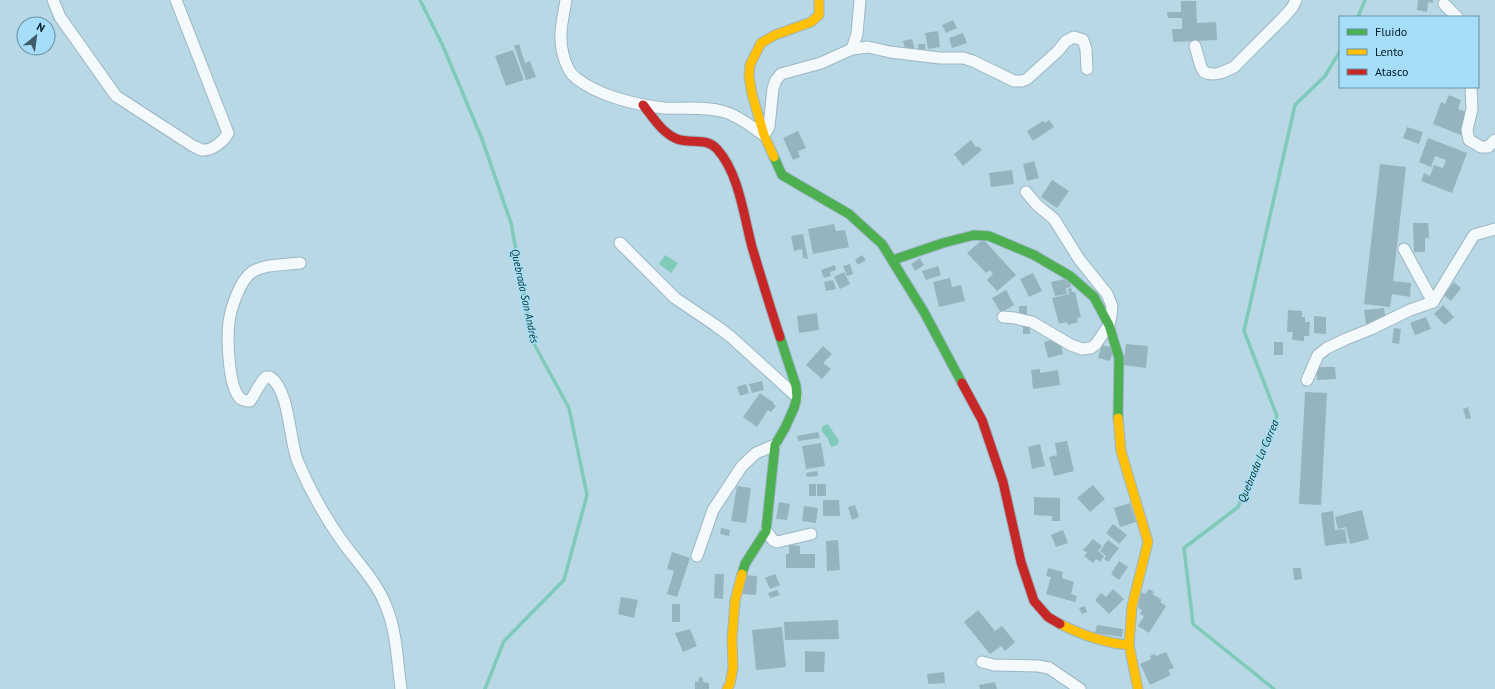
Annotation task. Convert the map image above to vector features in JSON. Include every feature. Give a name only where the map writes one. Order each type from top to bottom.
[{"type":"street","points":[[53,0],[60,17],[116,96],[193,146],[202,150],[208,150],[222,141],[228,133],[176,0]]},
{"type":"street","points":[[566,0],[561,28],[563,54],[569,69],[575,78],[600,92],[643,105],[664,108],[711,109],[725,112],[736,116],[764,135]]},
{"type":"street","points":[[819,0],[819,15],[811,22],[775,35],[761,43],[750,65],[749,76],[752,94],[764,135],[782,175],[849,214],[882,244],[924,312],[982,420],[1003,482],[1021,562],[1034,601],[1048,617],[1077,633],[1113,644],[1129,645]]},
{"type":"street","points":[[852,49],[857,34],[860,0]]},
{"type":"street","points":[[1195,46],[1204,72],[1215,74],[1225,72],[1234,67],[1283,18],[1292,8],[1296,0]]},
{"type":"street","points":[[1444,4],[1457,16]]},
{"type":"street","points":[[764,135],[769,127],[773,88],[776,80],[781,74],[821,63],[852,49],[868,46],[890,52],[940,58],[963,58],[973,61],[1014,81],[1022,81],[1027,79],[1058,51],[1066,41],[1074,37],[1083,40],[1086,48],[1087,69]]},
{"type":"street","points":[[1471,88],[1472,109],[1467,130],[1470,140],[1481,147],[1488,147],[1495,140]]},
{"type":"street","points":[[643,105],[672,137],[679,140],[706,141],[712,144],[720,152],[736,184],[756,258],[796,386],[797,397],[794,408],[775,445],[766,531],[745,564],[736,595],[732,639],[733,668],[730,684],[727,689]]},
{"type":"street","points":[[1003,318],[1015,318],[1032,322],[1071,345],[1082,349],[1091,348],[1096,344],[1109,325],[1112,316],[1112,306],[1107,294],[1079,259],[1054,219],[1037,205],[1026,192]]},
{"type":"street","points":[[1307,380],[1318,356],[1327,348],[1410,310],[1433,302],[1474,235],[1495,230]]},
{"type":"street","points":[[893,260],[974,235],[989,236],[1034,256],[1070,276],[1094,297],[1109,325],[1119,358],[1117,410],[1120,451],[1148,542],[1132,606],[1129,645],[1138,689]]},
{"type":"street","points":[[620,243],[675,298],[716,325],[731,337],[797,397]]},
{"type":"street","points":[[1404,249],[1433,302]]},
{"type":"street","points":[[300,263],[259,268],[250,273],[242,283],[229,321],[230,370],[235,389],[241,399],[250,401],[256,393],[262,380],[266,377],[270,377],[275,382],[282,395],[297,460],[321,511],[376,586],[386,606],[394,635],[401,689]]},
{"type":"street","points":[[697,556],[713,510],[742,466],[756,453],[775,445]]},
{"type":"street","points":[[766,531],[773,540],[778,542],[811,534]]},
{"type":"street","points":[[982,662],[994,665],[1038,666],[1049,668],[1080,689]]},
{"type":"shaded area","points":[[665,255],[678,263],[671,273],[659,264]]},
{"type":"shaded area","points":[[828,424],[839,441],[837,445],[831,447],[828,439],[821,430],[823,426]]},
{"type":"building","points":[[1418,0],[1433,0],[1433,3],[1428,2],[1427,12],[1417,10]]},
{"type":"building","points":[[1181,1],[1196,1],[1197,23],[1216,22],[1217,40],[1173,42],[1172,29],[1182,29],[1182,18],[1168,18],[1167,12],[1181,12]]},
{"type":"building","points":[[953,20],[957,28],[946,33],[942,25]]},
{"type":"building","points":[[938,31],[940,47],[928,49],[925,33]]},
{"type":"building","points":[[963,33],[967,43],[952,48],[949,38]]},
{"type":"building","points":[[912,39],[915,51],[906,53],[903,41]]},
{"type":"building","points":[[519,44],[525,63],[530,61],[536,77],[526,80],[514,46]]},
{"type":"building","points":[[918,44],[925,44],[926,53],[919,53]]},
{"type":"building","points":[[513,50],[524,80],[506,86],[495,56]]},
{"type":"building","points":[[1449,95],[1461,100],[1458,109],[1469,113],[1461,135],[1433,124],[1441,102],[1445,104]]},
{"type":"building","points":[[1049,120],[1054,127],[1033,141],[1027,131],[1043,121],[1045,123]]},
{"type":"building","points":[[1407,127],[1423,132],[1419,144],[1403,138]]},
{"type":"building","points":[[798,131],[806,148],[798,151],[800,157],[793,160],[783,138]]},
{"type":"building","points":[[1428,138],[1467,153],[1452,193],[1421,181],[1424,173],[1430,176],[1434,165],[1443,168],[1446,160],[1435,156],[1431,167],[1419,162]]},
{"type":"building","points":[[971,140],[976,147],[978,146],[982,150],[963,166],[954,154]]},
{"type":"building","points":[[1034,161],[1039,178],[1027,181],[1023,164]]},
{"type":"building","points":[[1380,164],[1406,167],[1393,281],[1411,283],[1410,297],[1392,294],[1390,307],[1364,304]]},
{"type":"building","points":[[1012,170],[1014,184],[991,187],[989,173]]},
{"type":"building","points":[[1052,180],[1069,191],[1057,208],[1041,197]]},
{"type":"building","points":[[1413,223],[1428,223],[1429,238],[1425,238],[1425,252],[1414,252]]},
{"type":"building","points":[[834,224],[836,231],[845,230],[849,247],[813,254],[808,229]]},
{"type":"building","points":[[803,234],[808,259],[803,258],[802,249],[794,251],[791,236]]},
{"type":"building","points":[[983,239],[1016,275],[997,291],[987,280],[993,274],[990,270],[986,273],[967,253]]},
{"type":"building","points":[[862,255],[866,260],[858,265],[855,260]]},
{"type":"building","points":[[920,258],[924,265],[915,271],[911,264]]},
{"type":"building","points":[[850,264],[853,274],[847,276],[843,266]]},
{"type":"building","points":[[835,265],[836,270],[830,272],[831,276],[824,278],[821,270]]},
{"type":"building","points":[[938,266],[941,275],[926,280],[922,271]]},
{"type":"building","points":[[844,272],[850,284],[840,289],[834,277]]},
{"type":"building","points":[[1033,273],[1042,291],[1029,297],[1020,279]]},
{"type":"building","points":[[950,278],[952,287],[961,285],[965,301],[939,307],[933,282]]},
{"type":"building","points":[[1069,278],[1071,287],[1066,288],[1067,294],[1055,296],[1051,282]]},
{"type":"building","points":[[833,280],[836,289],[826,291],[824,282]]},
{"type":"building","points":[[1454,282],[1461,288],[1451,301],[1444,295]]},
{"type":"building","points":[[1071,288],[1072,292],[1075,292],[1081,317],[1077,318],[1078,322],[1068,325],[1067,322],[1059,324],[1052,298],[1069,294],[1068,289]]},
{"type":"building","points":[[1006,290],[1014,305],[1001,313],[992,298]]},
{"type":"building","points":[[1443,305],[1454,317],[1445,325],[1434,314]]},
{"type":"building","points":[[1019,306],[1027,306],[1027,314],[1019,314]]},
{"type":"building","points":[[1384,308],[1386,321],[1366,324],[1364,310]]},
{"type":"building","points":[[1288,310],[1302,311],[1302,317],[1305,317],[1305,322],[1310,322],[1309,336],[1304,336],[1304,341],[1292,340],[1293,332],[1287,332]]},
{"type":"building","points":[[817,313],[819,330],[799,333],[797,316]]},
{"type":"building","points":[[1314,316],[1326,317],[1326,334],[1314,333]]},
{"type":"building","points":[[1426,317],[1431,329],[1415,335],[1410,323]]},
{"type":"building","points":[[1023,324],[1029,324],[1030,334],[1023,334]]},
{"type":"building","points":[[1394,328],[1401,329],[1399,344],[1392,343]]},
{"type":"building","points":[[1054,339],[1056,343],[1060,342],[1063,354],[1048,358],[1044,342]]},
{"type":"building","points":[[1274,342],[1283,342],[1283,355],[1274,355]]},
{"type":"building","points":[[1126,344],[1148,346],[1146,368],[1123,365]]},
{"type":"building","points":[[1102,345],[1114,348],[1110,361],[1098,358]]},
{"type":"building","points":[[823,346],[832,354],[823,363],[831,369],[822,379],[806,365]]},
{"type":"building","points":[[1317,367],[1335,367],[1336,379],[1317,380]]},
{"type":"building","points":[[1040,369],[1040,373],[1058,370],[1060,385],[1033,389],[1031,370]]},
{"type":"building","points":[[762,381],[764,390],[752,393],[749,384]]},
{"type":"building","points":[[746,384],[749,393],[740,396],[737,387]]},
{"type":"building","points":[[1305,392],[1327,393],[1321,505],[1299,504]]},
{"type":"building","points":[[760,393],[776,406],[771,412],[768,410],[757,427],[743,417]]},
{"type":"building","points":[[1468,407],[1471,418],[1466,419],[1463,409]]},
{"type":"building","points":[[818,432],[820,438],[798,441],[797,436]]},
{"type":"building","points":[[1067,441],[1074,471],[1054,476],[1049,457],[1057,455],[1055,443]]},
{"type":"building","points":[[821,443],[825,466],[806,469],[802,446]]},
{"type":"building","points":[[1040,444],[1045,466],[1032,469],[1028,447]]},
{"type":"building","points":[[817,471],[818,476],[807,477],[806,473]]},
{"type":"building","points":[[809,484],[816,484],[816,496],[809,496]]},
{"type":"building","points":[[817,484],[826,484],[826,496],[817,496]]},
{"type":"building","points":[[1093,485],[1105,499],[1090,512],[1077,498]]},
{"type":"building","points":[[737,486],[751,488],[746,523],[731,521]]},
{"type":"building","points":[[1034,497],[1060,498],[1060,521],[1052,521],[1052,516],[1034,515]]},
{"type":"building","points":[[823,500],[839,500],[840,516],[823,516]]},
{"type":"building","points":[[779,502],[790,504],[787,520],[776,519]]},
{"type":"building","points":[[1130,503],[1136,522],[1120,527],[1114,508]]},
{"type":"building","points":[[855,505],[859,517],[852,520],[848,507]]},
{"type":"building","points":[[804,506],[818,508],[816,523],[802,521]]},
{"type":"building","points":[[1362,510],[1369,539],[1350,544],[1346,527],[1338,529],[1335,517]]},
{"type":"building","points":[[1333,511],[1335,530],[1345,529],[1347,543],[1325,546],[1321,513]]},
{"type":"building","points":[[1113,524],[1127,535],[1119,544],[1106,533]]},
{"type":"building","points":[[721,528],[730,530],[729,536],[720,534]]},
{"type":"building","points":[[1063,530],[1068,543],[1056,547],[1051,535]]},
{"type":"building","points":[[1093,539],[1102,546],[1098,551],[1104,556],[1100,562],[1096,559],[1093,563],[1084,556],[1087,553],[1083,550]]},
{"type":"building","points":[[838,540],[840,570],[827,571],[826,541]]},
{"type":"building","points":[[1108,540],[1119,548],[1108,562],[1104,559],[1106,556],[1100,551]]},
{"type":"building","points":[[789,545],[800,546],[800,554],[815,554],[815,568],[786,568],[786,554],[789,554]]},
{"type":"building","points":[[672,552],[690,558],[677,597],[667,594],[674,571],[667,569]]},
{"type":"building","points":[[1119,561],[1128,567],[1119,580],[1111,574]]},
{"type":"building","points":[[1048,568],[1063,572],[1062,578],[1074,582],[1071,594],[1077,596],[1075,602],[1046,594],[1051,577],[1046,576]]},
{"type":"building","points":[[1293,568],[1301,568],[1302,579],[1294,580]]},
{"type":"building","points":[[715,574],[724,574],[723,599],[714,598]]},
{"type":"building","points":[[775,574],[780,585],[770,589],[765,578]]},
{"type":"building","points":[[745,575],[757,576],[756,595],[743,594]]},
{"type":"building","points":[[1113,589],[1124,599],[1109,614],[1095,600],[1101,593],[1106,597]]},
{"type":"building","points":[[1149,589],[1154,592],[1152,594],[1162,600],[1160,602],[1166,606],[1149,633],[1138,626],[1144,616],[1140,614],[1142,610],[1138,608],[1141,592],[1145,594]]},
{"type":"building","points":[[777,590],[780,595],[770,598],[768,593]]},
{"type":"building","points":[[621,597],[638,600],[634,618],[618,614]]},
{"type":"building","points":[[672,604],[680,604],[680,622],[672,622]]},
{"type":"building","points":[[1085,606],[1087,612],[1082,614],[1079,608]]},
{"type":"building","points":[[978,610],[995,631],[1002,626],[1015,642],[1005,651],[1001,646],[990,654],[964,622]]},
{"type":"building","points":[[838,620],[839,639],[785,640],[784,622]]},
{"type":"building","points":[[1097,625],[1123,629],[1122,637],[1095,633]]},
{"type":"building","points":[[782,627],[786,667],[756,670],[752,630]]},
{"type":"building","points":[[690,629],[697,646],[683,652],[675,633]]},
{"type":"building","points":[[805,651],[825,652],[824,672],[805,672]]},
{"type":"building","points":[[1166,652],[1174,668],[1168,670],[1171,675],[1150,685],[1140,664],[1151,659],[1150,656],[1154,654],[1156,656]]},
{"type":"building","points":[[944,672],[945,683],[928,684],[927,674]]},
{"type":"building","points":[[699,677],[703,678],[703,682],[709,683],[709,689],[695,689],[695,681],[698,682]]},
{"type":"building","points":[[995,682],[997,689],[980,689],[979,685]]},
{"type":"waterway","name":"Quebrada San Andrés","points":[[420,0],[442,44],[482,139],[511,223],[533,342],[569,408],[587,495],[564,580],[504,641],[485,689]]},
{"type":"waterway","name":"Quebrada La Correa","points":[[1358,16],[1365,0]]},
{"type":"waterway","name":"Quebrada La Correa","points":[[1274,689],[1193,624],[1184,548],[1238,507],[1277,416],[1244,331],[1295,105],[1325,76],[1339,53]]},
{"type":"traffic: fast","points":[[774,157],[782,175],[849,214],[882,244],[924,312],[962,383]]},
{"type":"traffic: fast","points":[[893,260],[943,243],[974,235],[989,236],[1034,255],[1070,276],[1094,297],[1109,325],[1119,358],[1118,418]]},
{"type":"traffic: fast","points":[[742,574],[745,564],[766,531],[775,445],[785,428],[797,397],[796,386],[780,337]]},
{"type":"traffic: slow","points":[[774,157],[764,135],[752,94],[749,76],[750,65],[761,43],[775,35],[811,22],[819,15],[819,0]]},
{"type":"traffic: slow","points":[[1118,418],[1121,451],[1148,542],[1132,606],[1129,645]]},
{"type":"traffic: slow","points":[[727,689],[730,684],[733,668],[732,639],[735,601],[742,574]]},
{"type":"traffic: slow","points":[[1060,624],[1093,638],[1129,645],[1138,689]]},
{"type":"traffic: jam","points":[[643,105],[658,124],[667,133],[677,139],[703,142],[713,145],[731,170],[740,196],[752,247],[780,337]]},
{"type":"traffic: jam","points":[[962,383],[982,420],[1003,482],[1021,562],[1034,601],[1048,617],[1060,624]]}]
